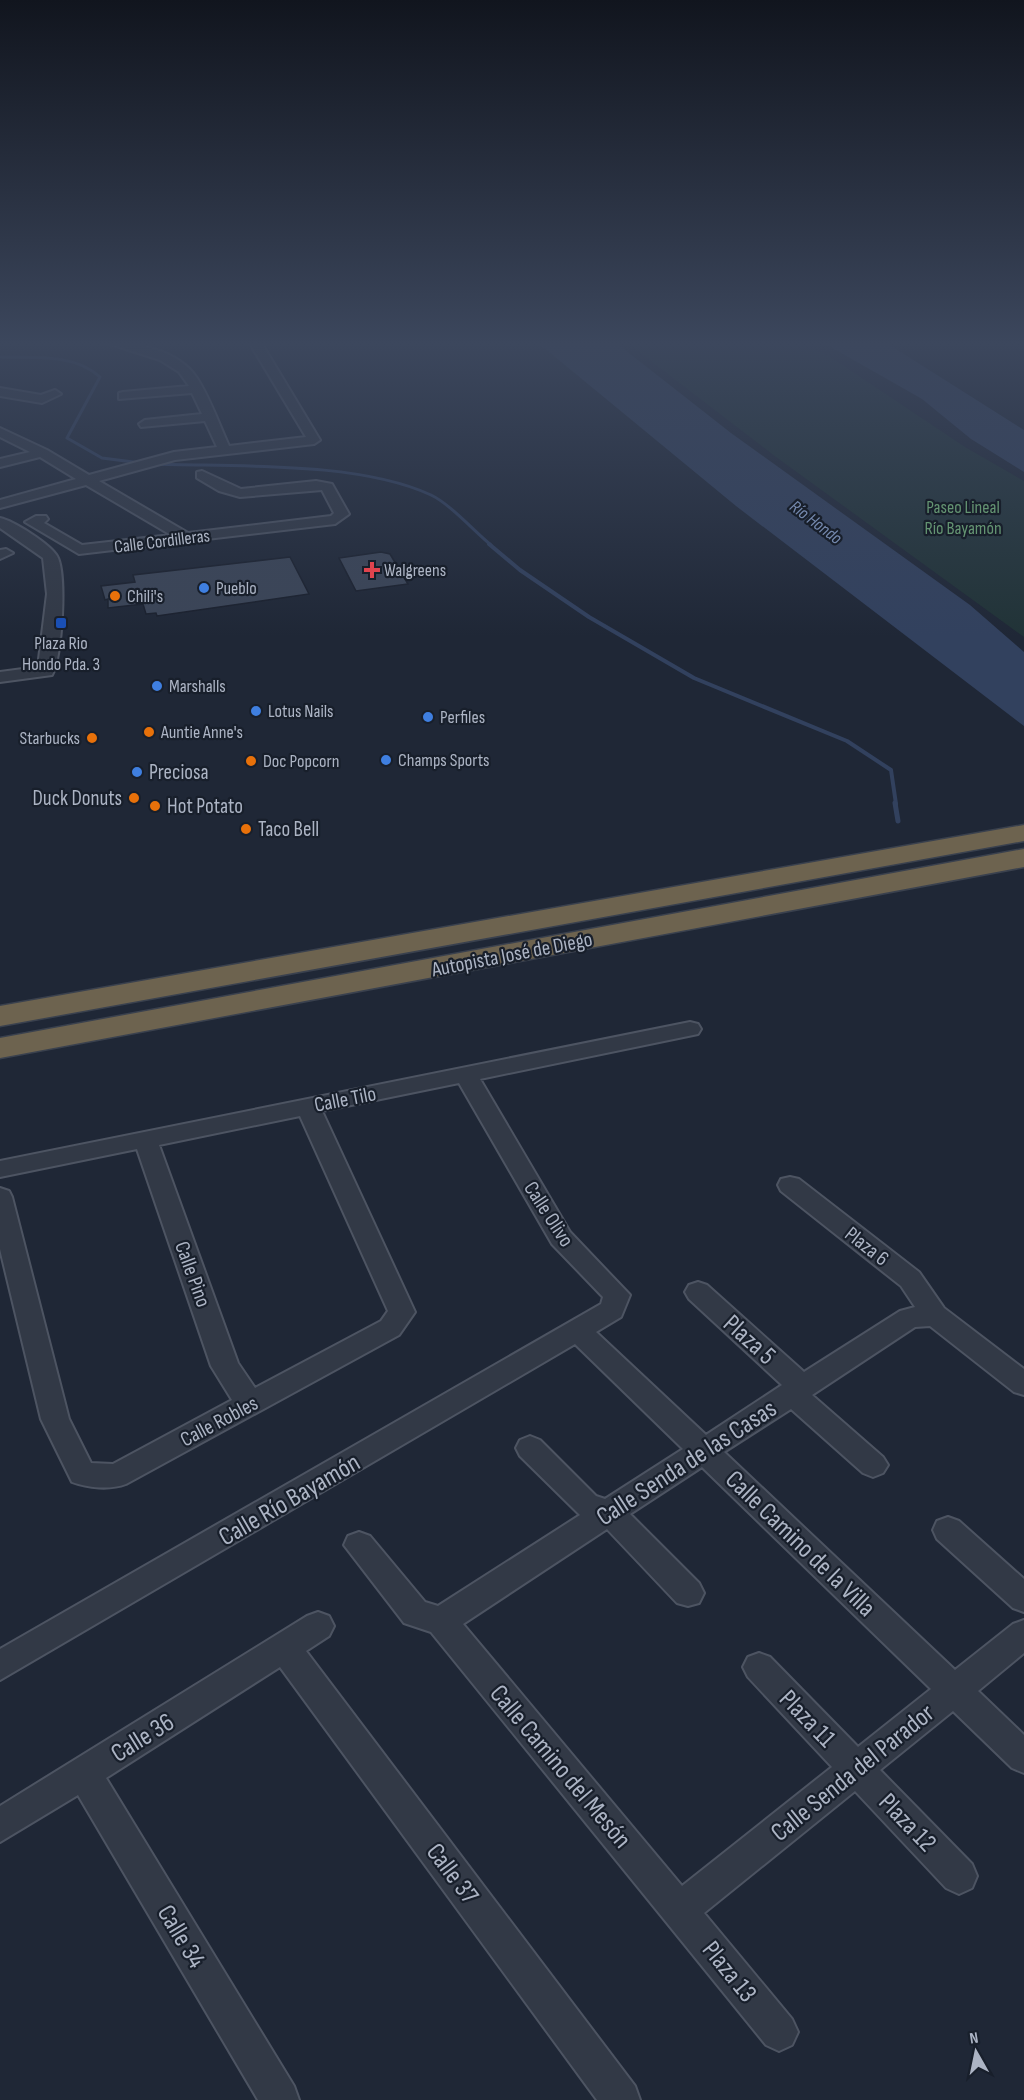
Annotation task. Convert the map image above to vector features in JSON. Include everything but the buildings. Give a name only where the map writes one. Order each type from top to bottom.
[{"type":"highway","name":"Autopista José de Diego","points":[[0,1016],[494,927],[1014,850]]},
{"type":"highway","name":"Autopista José de Diego","points":[[0,1048],[412,973],[1014,850]]},
{"type":"highway","points":[[0,1038],[946,866],[1014,850]]},
{"type":"highway","points":[[0,1027],[402,954],[494,927]]},
{"type":"highway","points":[[0,1000],[276,950],[396,945]]},
{"type":"highway","points":[[0,1071],[51,1057],[310,1007],[412,973]]},
{"type":"street","points":[[16,440],[90,480],[186,538]]},
{"type":"street","points":[[220,440],[224,449]]},
{"type":"street","points":[[0,504],[154,461],[224,449],[314,440]]},
{"type":"street","points":[[0,463],[42,453]]},
{"type":"street","name":"Calle Cordilleras","points":[[41,519],[32,522],[79,550],[335,520],[342,514],[327,487],[316,484],[240,493],[214,478]]},
{"type":"street","points":[[0,522],[49,556],[55,568],[47,665]]},
{"type":"street","points":[[0,666],[47,665]]},
{"type":"street","points":[[0,677],[47,665]]},
{"type":"street","name":"Calle Tilo","points":[[0,1169],[690,1029]]},
{"type":"street","name":"Calle Olivo","points":[[466,1075],[561,1238],[617,1296],[612,1310],[577,1330]]},
{"type":"street","name":"Calle Robles","points":[[0,1197],[55,1419],[82,1474],[116,1476],[390,1328],[402,1312],[308,1107]]},
{"type":"street","name":"Calle Pino","points":[[145,1139],[225,1366],[250,1404]]},
{"type":"street","name":"Plaza 6","points":[[790,1185],[910,1279],[935,1316],[1022,1380]]},
{"type":"street","name":"Plaza 5","points":[[698,1292],[873,1465]]},
{"type":"street","name":"Calle Senda de las Casas","points":[[441,1621],[909,1318],[935,1316]]},
{"type":"street","name":"Calle Camino de la Villa","points":[[577,1330],[1024,1757]]},
{"type":"street","name":"Calle Río Bayamón","points":[[0,1666],[577,1330]]},
{"type":"street","points":[[530,1448],[586,1505],[610,1513],[688,1593]]},
{"type":"street","points":[[948,1530],[1024,1598]]},
{"type":"street","points":[[359,1545],[415,1613],[441,1621]]},
{"type":"street","name":"Calle Camino del Mesón","points":[[441,1621],[680,1910]]},
{"type":"street","name":"Calle 36","points":[[0,1826],[318,1626]]},
{"type":"street","name":"Calle Senda del Parador","points":[[680,1910],[1024,1634]]},
{"type":"street","name":"Calle 37","points":[[284,1647],[621,2100]]},
{"type":"street","name":"Plaza 11","points":[[759,1666],[857,1769]]},
{"type":"street","name":"Plaza 12","points":[[857,1769],[959,1875]]},
{"type":"street","name":"Calle 34","points":[[84,1773],[280,2100]]},
{"type":"street","name":"Plaza 13","points":[[680,1910],[779,2032]]},
{"type":"green space","name":"Paseo Lineal Río Bayamón","points":[[754,440],[955,440],[1024,481],[1024,637]]},
{"type":"water","name":"Río Hondo","points":[[656,440],[741,440],[970,605],[1024,652],[1024,726],[736,506]]},
{"type":"water","points":[[973,440],[1024,440],[1024,472]]},
{"type":"waterway","points":[[70,440],[102,458],[141,463]]},
{"type":"waterway","points":[[154,464],[296,468],[368,476],[402,484],[438,499],[491,545]]},
{"type":"waterway","points":[[489,544],[520,570],[589,617],[694,678],[847,741],[891,770],[896,804]]},
{"type":"waterway","points":[[895,803],[898,821]]},
{"type":"place","name":"Walgreens","points":[[372,570]]},
{"type":"place","name":"Pueblo","points":[[204,588]]},
{"type":"place","name":"Chili's","points":[[115,596]]},
{"type":"place","name":"Plaza Rio Hondo Pda. 3","points":[[61,623]]},
{"type":"place","name":"Marshalls","points":[[157,686]]},
{"type":"place","name":"Lotus Nails","points":[[256,711]]},
{"type":"place","name":"Perfiles","points":[[428,717]]},
{"type":"place","name":"Auntie Anne's","points":[[149,732]]},
{"type":"place","name":"Starbucks","points":[[92,738]]},
{"type":"place","name":"Champs Sports","points":[[386,760]]},
{"type":"place","name":"Doc Popcorn","points":[[251,761]]},
{"type":"place","name":"Preciosa","points":[[137,772]]},
{"type":"place","name":"Duck Donuts","points":[[134,798]]},
{"type":"place","name":"Hot Potato","points":[[155,806]]},
{"type":"place","name":"Taco Bell","points":[[246,829]]}]
